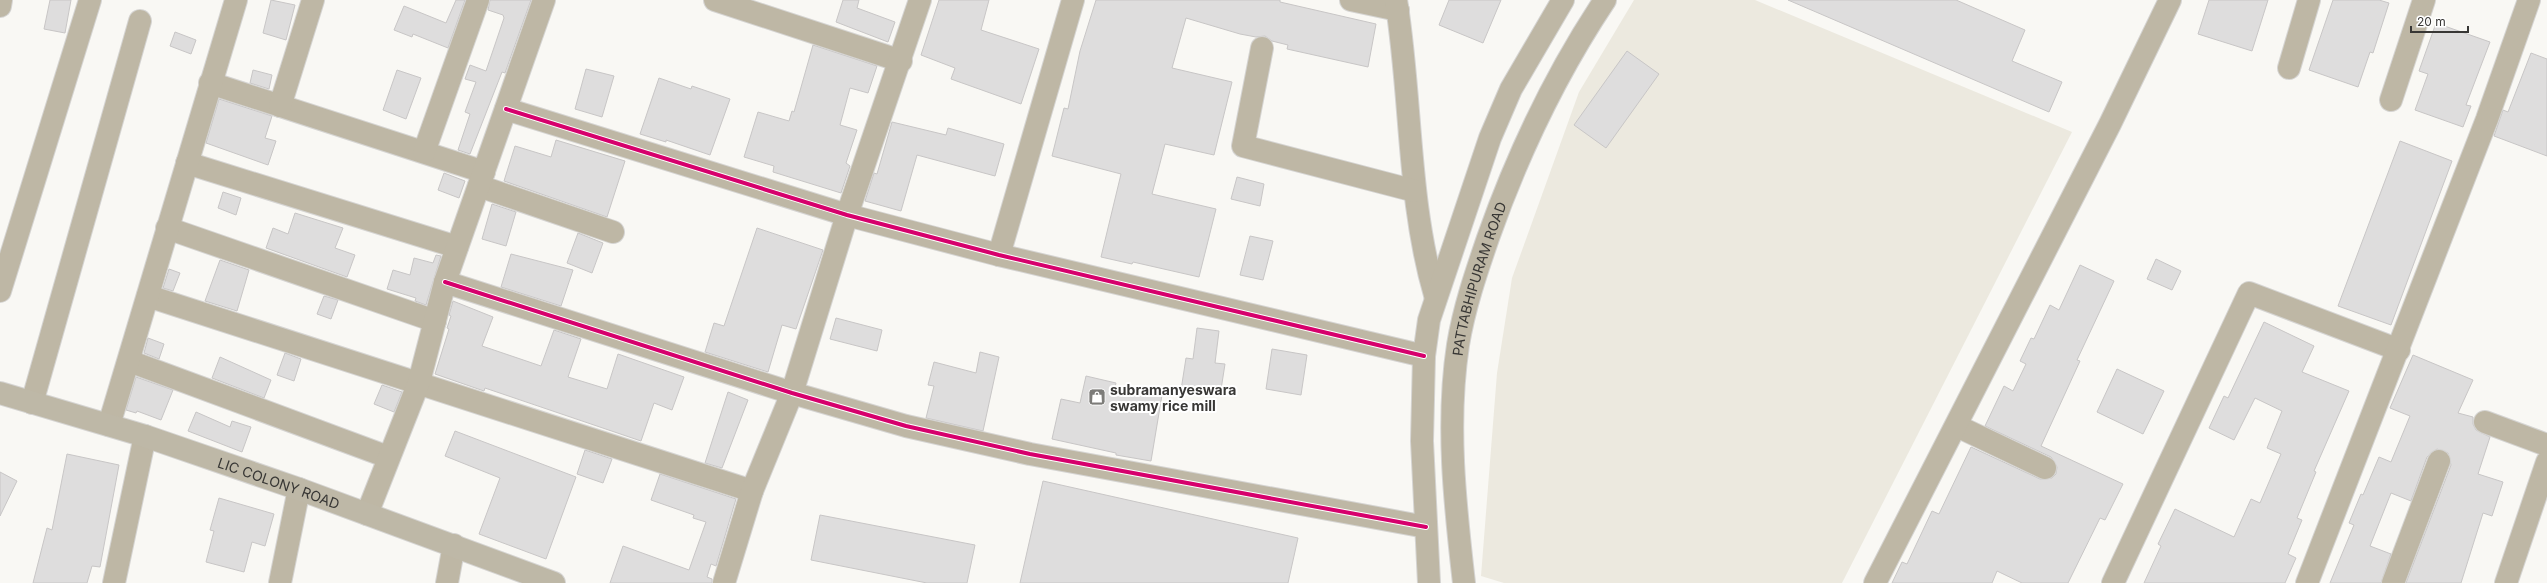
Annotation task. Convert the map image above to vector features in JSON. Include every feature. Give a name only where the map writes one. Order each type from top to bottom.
[{"type":"main road","name":"LIC COLONY ROAD","points":[[0,393],[110,425],[300,489],[554,583]]},
{"type":"street","points":[[0,6],[2,0]]},
{"type":"street","points":[[0,291],[90,0]]},
{"type":"street","points":[[110,425],[186,163],[236,0]]},
{"type":"street","points":[[280,106],[313,0]]},
{"type":"street","points":[[424,152],[478,0]]},
{"type":"street","points":[[367,514],[388,456],[419,382],[445,282],[544,0]]},
{"type":"street","points":[[715,0],[901,61]]},
{"type":"street","points":[[724,583],[752,491],[792,393],[847,215],[901,61],[920,0]]},
{"type":"street","points":[[999,255],[1073,0]]},
{"type":"street","points":[[1351,0],[1397,5],[1415,191],[1424,252],[1435,295]]},
{"type":"street","points":[[1429,583],[1422,440],[1424,356],[1435,295],[1490,138],[1511,89],[1563,0]]},
{"type":"street","name":"PATTABHIPURAM ROAD","points":[[1464,583],[1453,451],[1456,365],[1464,312],[1478,267],[1516,161],[1557,76],[1605,0]]},
{"type":"street","points":[[1875,583],[1957,426],[2110,124],[2170,0]]},
{"type":"street","points":[[2289,68],[2309,0]]},
{"type":"street","points":[[2391,100],[2424,0]]},
{"type":"street","points":[[2307,583],[2399,350],[2487,119],[2529,0]]},
{"type":"street","points":[[32,403],[140,21]]},
{"type":"street","points":[[1262,48],[1243,146],[1415,191]]},
{"type":"street","points":[[210,83],[424,152],[481,179],[613,232]]},
{"type":"street","points":[[506,109],[847,215],[999,255],[1424,356]]},
{"type":"street","points":[[186,163],[458,247]]},
{"type":"street","points":[[168,228],[435,321]]},
{"type":"street","points":[[445,282],[792,393],[906,426],[1030,454],[1426,527]]},
{"type":"street","points":[[2113,583],[2249,293],[2399,350]]},
{"type":"street","points":[[148,296],[419,382],[752,491]]},
{"type":"street","points":[[129,361],[388,456]]},
{"type":"street","points":[[2485,422],[2547,445]]},
{"type":"street","points":[[1957,426],[2045,468]]},
{"type":"street","points":[[114,583],[144,436]]},
{"type":"street","points":[[2393,583],[2438,461]]},
{"type":"street","points":[[2506,583],[2547,462]]},
{"type":"street","points":[[280,583],[300,489]]},
{"type":"street","points":[[447,583],[454,545]]},
{"type":"shaded area","points":[[1634,0],[1755,0],[2072,132],[1842,583],[1504,583],[1481,576],[1497,373],[1512,278],[1579,92]]},
{"type":"building","points":[[50,0],[71,0],[65,33],[44,29]]},
{"type":"building","points":[[271,0],[295,5],[286,40],[263,33]]},
{"type":"building","points":[[456,0],[465,0],[448,48],[413,34],[412,37],[394,30],[404,6],[446,23]]},
{"type":"building","points":[[490,0],[531,0],[505,73],[502,72],[470,154],[458,150],[470,114],[465,112],[476,82],[465,79],[470,65],[486,71],[504,18],[503,15],[488,10]]},
{"type":"building","points":[[843,0],[859,0],[857,8],[895,22],[888,42],[836,22]]},
{"type":"building","points":[[939,0],[989,0],[981,30],[1039,49],[1021,104],[951,79],[955,68],[921,55]]},
{"type":"building","points":[[1096,0],[1280,0],[1280,2],[1376,24],[1368,67],[1287,49],[1288,45],[1272,41],[1265,36],[1256,37],[1240,34],[1186,18],[1172,68],[1232,82],[1214,155],[1165,144],[1152,194],[1216,209],[1199,277],[1133,262],[1132,264],[1101,257],[1121,174],[1052,156],[1064,108],[1068,109],[1080,51]]},
{"type":"building","points":[[1449,0],[1501,0],[1483,43],[1439,25]]},
{"type":"building","points":[[1788,0],[1956,0],[2025,30],[2012,61],[2062,82],[2049,112]]},
{"type":"building","points":[[2209,0],[2268,0],[2252,51],[2198,34]]},
{"type":"building","points":[[2333,0],[2379,0],[2389,3],[2373,53],[2370,52],[2358,87],[2309,70]]},
{"type":"building","points":[[2436,23],[2490,42],[2466,105],[2471,106],[2463,127],[2415,110],[2428,74],[2419,71]]},
{"type":"building","points":[[175,32],[196,40],[191,54],[170,46]]},
{"type":"building","points":[[813,45],[877,66],[868,93],[850,88],[840,125],[857,130],[846,163],[850,166],[841,193],[773,172],[774,166],[744,157],[758,112],[789,121],[792,111],[794,112]]},
{"type":"building","points":[[1627,51],[1659,74],[1606,148],[1574,125]]},
{"type":"building","points":[[2531,53],[2547,59],[2547,156],[2494,136],[2503,110],[2508,112]]},
{"type":"building","points":[[586,69],[614,76],[602,117],[575,109]]},
{"type":"building","points":[[253,70],[272,75],[269,89],[250,83]]},
{"type":"building","points":[[397,70],[421,78],[406,119],[383,110]]},
{"type":"building","points":[[659,78],[691,89],[692,86],[730,99],[710,155],[666,140],[666,142],[640,134]]},
{"type":"building","points":[[219,99],[272,116],[265,138],[276,141],[268,165],[206,143]]},
{"type":"building","points":[[892,122],[946,135],[948,128],[1004,144],[995,176],[917,155],[901,211],[865,201],[874,173],[877,174]]},
{"type":"building","points":[[556,140],[625,161],[607,217],[504,181],[515,146],[551,157]]},
{"type":"building","points":[[2400,141],[2452,161],[2391,325],[2338,306]]},
{"type":"building","points":[[444,173],[465,181],[459,198],[438,190]]},
{"type":"building","points":[[1237,177],[1264,184],[1260,206],[1231,199]]},
{"type":"building","points":[[223,192],[241,198],[236,215],[218,208]]},
{"type":"building","points":[[492,204],[516,212],[506,246],[482,239]]},
{"type":"building","points":[[295,213],[343,228],[335,248],[355,255],[347,277],[266,248],[273,228],[288,234]]},
{"type":"building","points":[[757,228],[823,250],[796,329],[782,325],[768,372],[705,352],[714,323],[724,326]]},
{"type":"building","points":[[578,233],[603,243],[592,273],[567,263]]},
{"type":"building","points":[[1250,236],[1273,241],[1263,280],[1240,275]]},
{"type":"building","points":[[511,254],[573,270],[561,306],[501,287]]},
{"type":"building","points":[[436,255],[441,256],[426,305],[415,301],[416,298],[387,289],[393,270],[410,275],[414,258],[433,263]]},
{"type":"building","points":[[2156,259],[2181,271],[2172,290],[2147,279]]},
{"type":"building","points":[[220,260],[249,270],[237,311],[205,301]]},
{"type":"building","points":[[2080,265],[2114,281],[2077,360],[2080,361],[2041,446],[2123,484],[2105,520],[2100,518],[2068,583],[2022,583],[1997,571],[1992,583],[1892,583],[1902,562],[1907,564],[1932,511],[1939,514],[1971,447],[2040,479],[2052,478],[2056,474],[2057,467],[2051,457],[1985,426],[2004,386],[2013,391],[2026,364],[2020,361],[2031,338],[2034,339],[2050,305],[2059,310]]},
{"type":"building","points":[[169,269],[180,273],[173,291],[163,288]]},
{"type":"building","points":[[324,296],[338,300],[331,319],[317,314]]},
{"type":"building","points":[[453,301],[493,317],[482,346],[541,366],[554,330],[581,339],[568,377],[607,389],[618,354],[684,377],[672,410],[654,403],[641,441],[485,388],[484,391],[435,374],[449,329],[447,328],[451,316],[449,315]]},
{"type":"building","points":[[836,318],[882,330],[877,351],[830,339]]},
{"type":"building","points":[[2264,322],[2314,346],[2302,372],[2349,391],[2314,471],[2316,472],[2297,518],[2302,520],[2288,554],[2296,558],[2285,583],[2144,583],[2161,546],[2158,544],[2175,509],[2234,537],[2251,499],[2260,503],[2281,454],[2267,448],[2282,411],[2255,398],[2234,440],[2209,428],[2224,396],[2228,398]]},
{"type":"building","points":[[1197,328],[1219,331],[1215,363],[1225,364],[1220,396],[1181,390],[1186,358],[1193,359]]},
{"type":"building","points":[[148,338],[164,344],[159,359],[144,353]]},
{"type":"building","points":[[1272,349],[1307,355],[1301,395],[1266,389]]},
{"type":"building","points":[[980,352],[999,357],[983,431],[926,418],[934,386],[928,385],[934,362],[976,373]]},
{"type":"building","points":[[285,353],[301,359],[294,381],[277,375]]},
{"type":"building","points":[[2413,355],[2473,380],[2458,413],[2473,417],[2473,424],[2476,430],[2490,437],[2478,474],[2503,482],[2492,516],[2483,513],[2461,583],[2406,583],[2451,465],[2448,453],[2437,449],[2427,457],[2411,501],[2391,493],[2370,546],[2391,554],[2381,583],[2330,583],[2354,525],[2349,523],[2361,494],[2363,495],[2379,457],[2391,462],[2410,416],[2390,408]]},
{"type":"building","points":[[220,357],[271,380],[264,398],[212,378]]},
{"type":"building","points":[[2117,369],[2164,391],[2143,434],[2097,412]]},
{"type":"building","points":[[1086,376],[1116,383],[1115,387],[1162,395],[1151,461],[1116,455],[1116,453],[1052,439],[1061,399],[1080,403]]},
{"type":"building","points":[[136,377],[173,390],[161,420],[137,411],[136,413],[126,410]]},
{"type":"building","points":[[382,385],[402,392],[394,412],[374,404]]},
{"type":"building","points":[[728,392],[748,400],[722,468],[705,463]]},
{"type":"building","points":[[196,412],[230,427],[232,421],[251,427],[242,452],[188,431]]},
{"type":"building","points":[[455,431],[576,477],[546,559],[479,534],[500,478],[445,456]]},
{"type":"building","points":[[585,450],[612,459],[603,483],[577,474]]},
{"type":"building","points":[[67,454],[119,465],[100,567],[92,566],[87,583],[33,583],[47,528],[52,530]]},
{"type":"building","points":[[0,472],[17,481],[0,516]]},
{"type":"building","points":[[660,474],[736,499],[716,566],[711,564],[707,577],[712,579],[712,583],[610,583],[623,546],[689,570],[706,522],[693,518],[694,515],[651,500]]},
{"type":"building","points":[[1043,481],[1298,538],[1288,583],[1020,583]]},
{"type":"building","points":[[219,498],[274,514],[265,546],[252,542],[244,572],[206,562],[214,531],[210,530]]},
{"type":"building","points":[[820,515],[975,545],[967,583],[927,583],[811,560]]},
{"type":"cycle path","points":[[506,109],[847,215],[999,255],[1424,356]]},
{"type":"cycle path","points":[[445,282],[792,393],[906,426],[1030,454],[1426,527]]},
{"type":"place","name":"subramanyeswara swamy rice mill","points":[[1097,397]]}]
